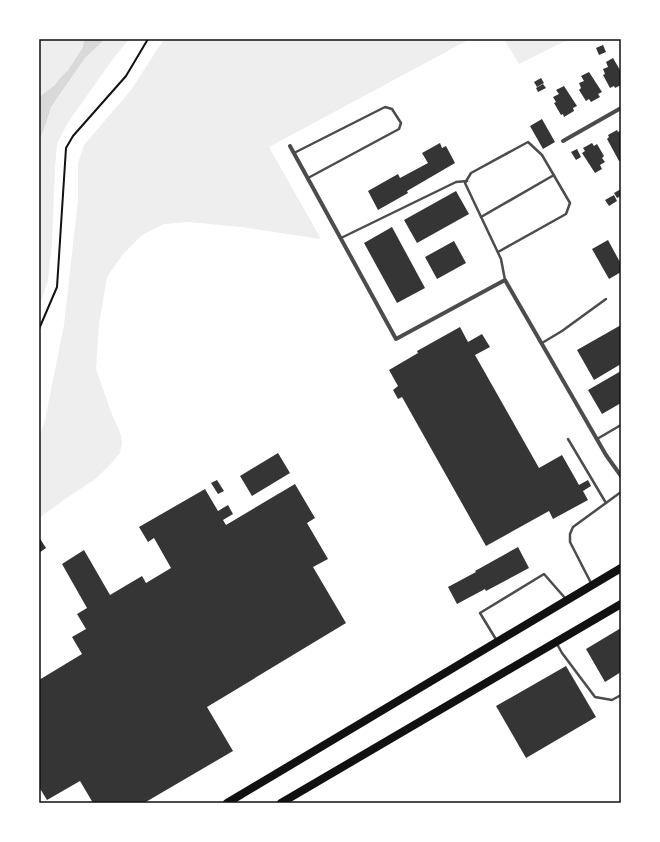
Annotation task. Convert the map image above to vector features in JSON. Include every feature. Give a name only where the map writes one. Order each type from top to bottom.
[{"type":"main road","points":[[227,803],[621,568]]},
{"type":"main road","points":[[281,803],[294,800],[556,642],[620,606]]},
{"type":"street","points":[[563,141],[621,108]]},
{"type":"street","points":[[290,146],[396,340],[505,280],[596,439],[621,476]]},
{"type":"lane","points":[[294,154],[385,107],[392,109],[401,123],[399,129],[307,178]]},
{"type":"lane","points":[[498,252],[566,214],[570,203],[542,155],[528,142],[471,173],[465,183],[501,259],[505,280]]},
{"type":"lane","points":[[481,217],[554,175]]},
{"type":"lane","points":[[340,238],[456,182],[467,181]]},
{"type":"lane","points":[[542,344],[606,299]]},
{"type":"lane","points":[[596,439],[621,425]]},
{"type":"lane","points":[[568,439],[606,503]]},
{"type":"lane","points":[[592,585],[570,542],[570,534],[573,527],[621,492]]},
{"type":"lane","points":[[497,642],[480,613],[544,574],[567,600]]},
{"type":"lane","points":[[556,642],[562,653],[595,697],[612,700],[621,695]]},
{"type":"path","points":[[39,329],[57,287],[66,148],[73,136],[126,76],[148,39]]},
{"type":"shaded area","points":[[39,39],[84,39],[83,47],[68,70],[55,85],[39,97]]},
{"type":"shaded area","points":[[84,39],[105,39],[85,58],[51,107],[39,141],[39,97],[55,85],[68,70],[83,47]]},
{"type":"shaded area","points":[[105,39],[129,39],[112,60],[67,124],[57,144],[52,242],[48,281],[39,307],[39,141],[51,107],[85,58]]},
{"type":"shaded area","points":[[164,39],[470,39],[269,147],[321,239],[241,227],[188,222],[164,224],[142,235],[123,254],[107,277],[99,324],[96,369],[111,412],[121,435],[122,443],[120,453],[94,480],[39,518],[39,439],[45,420],[64,325],[78,200],[78,163],[84,145],[131,90]]},
{"type":"shaded area","points":[[504,39],[569,39],[519,64]]},
{"type":"building","points":[[603,45],[606,52],[599,55],[596,48]]},
{"type":"building","points":[[613,58],[621,70],[621,85],[615,88],[614,86],[610,88],[603,75],[605,74],[603,69],[608,67],[606,62]]},
{"type":"building","points":[[589,72],[602,92],[598,94],[600,97],[591,102],[589,99],[586,101],[579,90],[581,88],[579,83],[584,81],[581,76]]},
{"type":"building","points":[[541,78],[544,83],[537,87],[534,82]]},
{"type":"building","points":[[543,84],[546,88],[538,92],[536,88]]},
{"type":"building","points":[[564,86],[577,106],[573,108],[574,111],[564,117],[563,114],[561,115],[554,103],[556,102],[553,97],[559,94],[556,90]]},
{"type":"building","points":[[542,119],[555,142],[543,149],[530,126]]},
{"type":"building","points":[[617,130],[618,132],[621,130],[621,160],[619,161],[607,139],[609,137],[608,135]]},
{"type":"building","points":[[440,143],[442,148],[446,146],[455,163],[378,210],[368,191],[398,174],[400,178],[428,163],[422,153]]},
{"type":"building","points":[[592,143],[594,146],[597,144],[604,156],[602,158],[605,162],[600,165],[602,169],[595,173],[582,153],[585,151],[583,148]]},
{"type":"building","points":[[577,149],[581,157],[576,160],[571,152]]},
{"type":"building","points":[[621,189],[621,196],[617,198],[614,193]]},
{"type":"building","points":[[456,191],[469,214],[417,243],[404,220]]},
{"type":"building","points":[[614,195],[617,201],[609,206],[605,200]]},
{"type":"building","points":[[392,227],[425,288],[397,303],[364,243]]},
{"type":"building","points":[[608,240],[621,264],[621,272],[609,279],[592,249]]},
{"type":"building","points":[[454,241],[466,263],[437,279],[425,257]]},
{"type":"building","points":[[621,325],[621,364],[594,380],[577,350]]},
{"type":"building","points":[[460,327],[468,342],[482,334],[490,347],[475,355],[539,468],[562,455],[579,485],[588,480],[591,486],[583,491],[588,500],[553,519],[549,511],[486,546],[402,397],[398,399],[393,390],[398,386],[389,370],[418,353],[417,351]]},
{"type":"building","points":[[621,371],[621,403],[602,414],[588,390]]},
{"type":"building","points":[[278,453],[290,473],[252,496],[240,476]]},
{"type":"building","points":[[217,480],[224,491],[218,494],[211,483]]},
{"type":"building","points":[[295,484],[315,518],[307,523],[328,559],[313,567],[346,623],[207,707],[233,751],[144,803],[93,803],[80,781],[47,800],[39,787],[39,680],[82,654],[72,637],[86,629],[77,614],[87,608],[62,564],[84,550],[110,595],[142,576],[146,583],[171,568],[154,538],[148,542],[139,527],[205,489],[218,511],[228,505],[233,514],[223,520],[226,525]]},
{"type":"building","points":[[39,537],[46,548],[39,553]]},
{"type":"building","points":[[518,547],[529,568],[486,591],[485,589],[457,604],[448,587]]},
{"type":"building","points":[[621,628],[621,672],[605,682],[586,649]]},
{"type":"building","points":[[566,666],[596,717],[526,758],[496,706]]}]
